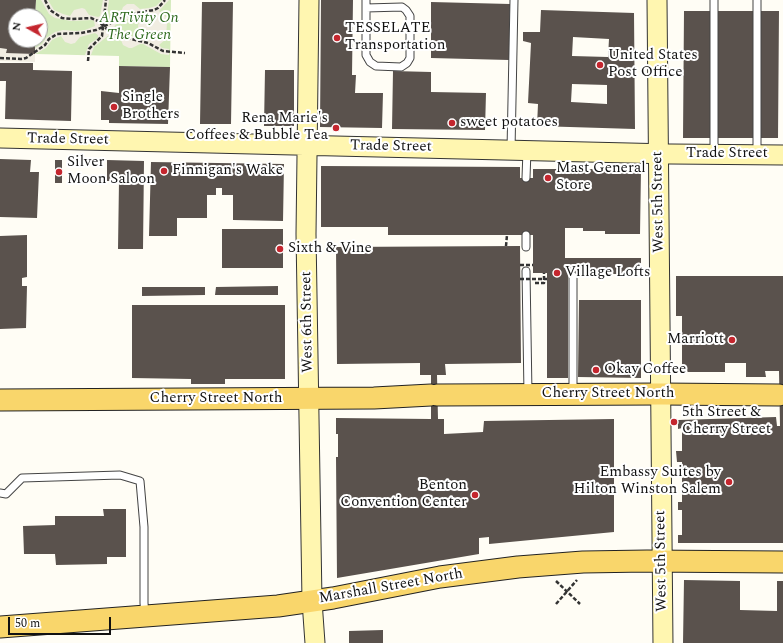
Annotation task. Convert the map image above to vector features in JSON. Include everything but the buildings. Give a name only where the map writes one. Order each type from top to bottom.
[{"type":"main road","name":"Cherry Street North","points":[[0,400],[310,398],[528,394],[779,395]]},
{"type":"main road","name":"Marshall Street North","points":[[0,627],[251,608],[312,601],[440,577],[518,567],[583,562],[783,562]]},
{"type":"street","name":"West 6th Street","points":[[308,0],[306,234],[310,398],[312,601],[315,643]]},
{"type":"street","name":"West 5th Street","points":[[657,0],[663,643]]},
{"type":"street","name":"Trade Street","points":[[0,138],[658,153],[783,154]]},
{"type":"lane","points":[[366,0],[366,8],[366,55],[370,62],[376,66],[401,67],[410,58],[410,16],[406,10],[402,8],[366,8]]},
{"type":"lane","points":[[514,0],[519,150],[526,178]]},
{"type":"lane","points":[[714,0],[714,154]]},
{"type":"lane","points":[[757,0],[757,154]]},
{"type":"lane","points":[[526,270],[528,394]]},
{"type":"lane","points":[[573,276],[574,394]]},
{"type":"lane","points":[[0,493],[6,494],[22,478],[120,475],[140,481],[144,527],[144,603],[146,616]]},
{"type":"path","points":[[45,0],[50,10],[57,16],[67,18],[91,18],[98,21],[118,36],[148,43],[163,51],[185,53]]},
{"type":"path","points":[[88,61],[89,49],[100,39],[104,27],[106,0]]},
{"type":"path","points":[[0,58],[26,58],[45,45],[57,34],[81,33],[104,27],[130,14],[154,10],[158,8],[165,0]]},
{"type":"path","points":[[506,246],[507,235]]},
{"type":"path","points":[[526,241],[526,270]]},
{"type":"path","points":[[520,265],[533,264]]},
{"type":"path","points":[[542,283],[544,283],[545,279],[544,273]]},
{"type":"path","points":[[520,279],[545,279]]},
{"type":"path","points":[[556,604],[580,576]]},
{"type":"path","points":[[553,578],[580,604]]},
{"type":"green space","name":"ARTivity On The Green","points":[[36,0],[171,0],[170,67],[119,66],[119,56],[35,54],[35,48],[48,48],[48,8],[36,8]]},
{"type":"shaded area","points":[[41,0],[48,0],[54,10],[63,14],[70,16],[74,10],[82,8],[85,9],[89,15],[98,17],[100,16],[103,0],[109,0],[107,18],[111,20],[120,15],[123,7],[127,4],[134,4],[140,9],[156,6],[162,0],[169,0],[159,11],[167,18],[167,22],[166,39],[159,45],[162,48],[169,49],[169,55],[161,54],[143,44],[129,48],[123,45],[121,40],[109,35],[94,47],[91,55],[85,55],[89,44],[98,38],[98,35],[95,33],[80,37],[75,43],[71,44],[65,42],[61,36],[52,40],[48,45],[48,37],[55,32],[63,30],[85,30],[95,26],[94,21],[92,20],[71,21],[55,18],[49,14],[48,8],[46,8]],"holes":[[[141,14],[138,26],[141,38],[122,34],[114,29],[115,25]]]},
{"type":"shaded area","points":[[0,48],[7,49],[6,53],[35,48],[46,48],[35,54],[35,62],[0,61]]},
{"type":"place","name":"TESSELATE Transportation","points":[[337,38]]},
{"type":"place","name":"United States Post Office","points":[[600,65]]},
{"type":"place","name":"Single Brothers","points":[[114,107]]},
{"type":"place","name":"sweet potatoes","points":[[452,123]]},
{"type":"place","name":"Rena Marie's Coffees & Bubble Tea","points":[[336,128]]},
{"type":"place","name":"Finnigan's Wake","points":[[164,171]]},
{"type":"place","name":"Silver Moon Saloon","points":[[59,172]]},
{"type":"place","name":"Mast General Store","points":[[548,178]]},
{"type":"place","name":"Sixth & Vine","points":[[280,249]]},
{"type":"place","name":"Village Lofts","points":[[557,273]]},
{"type":"place","name":"Marriott","points":[[732,340]]},
{"type":"place","name":"Okay Coffee","points":[[596,370]]},
{"type":"place","name":"5th Street & Cherry Street","points":[[674,422]]},
{"type":"place","name":"Embassy Suites by Hilton Winston Salem","points":[[729,482]]},
{"type":"place","name":"Benton Convention Center","points":[[475,495]]}]
